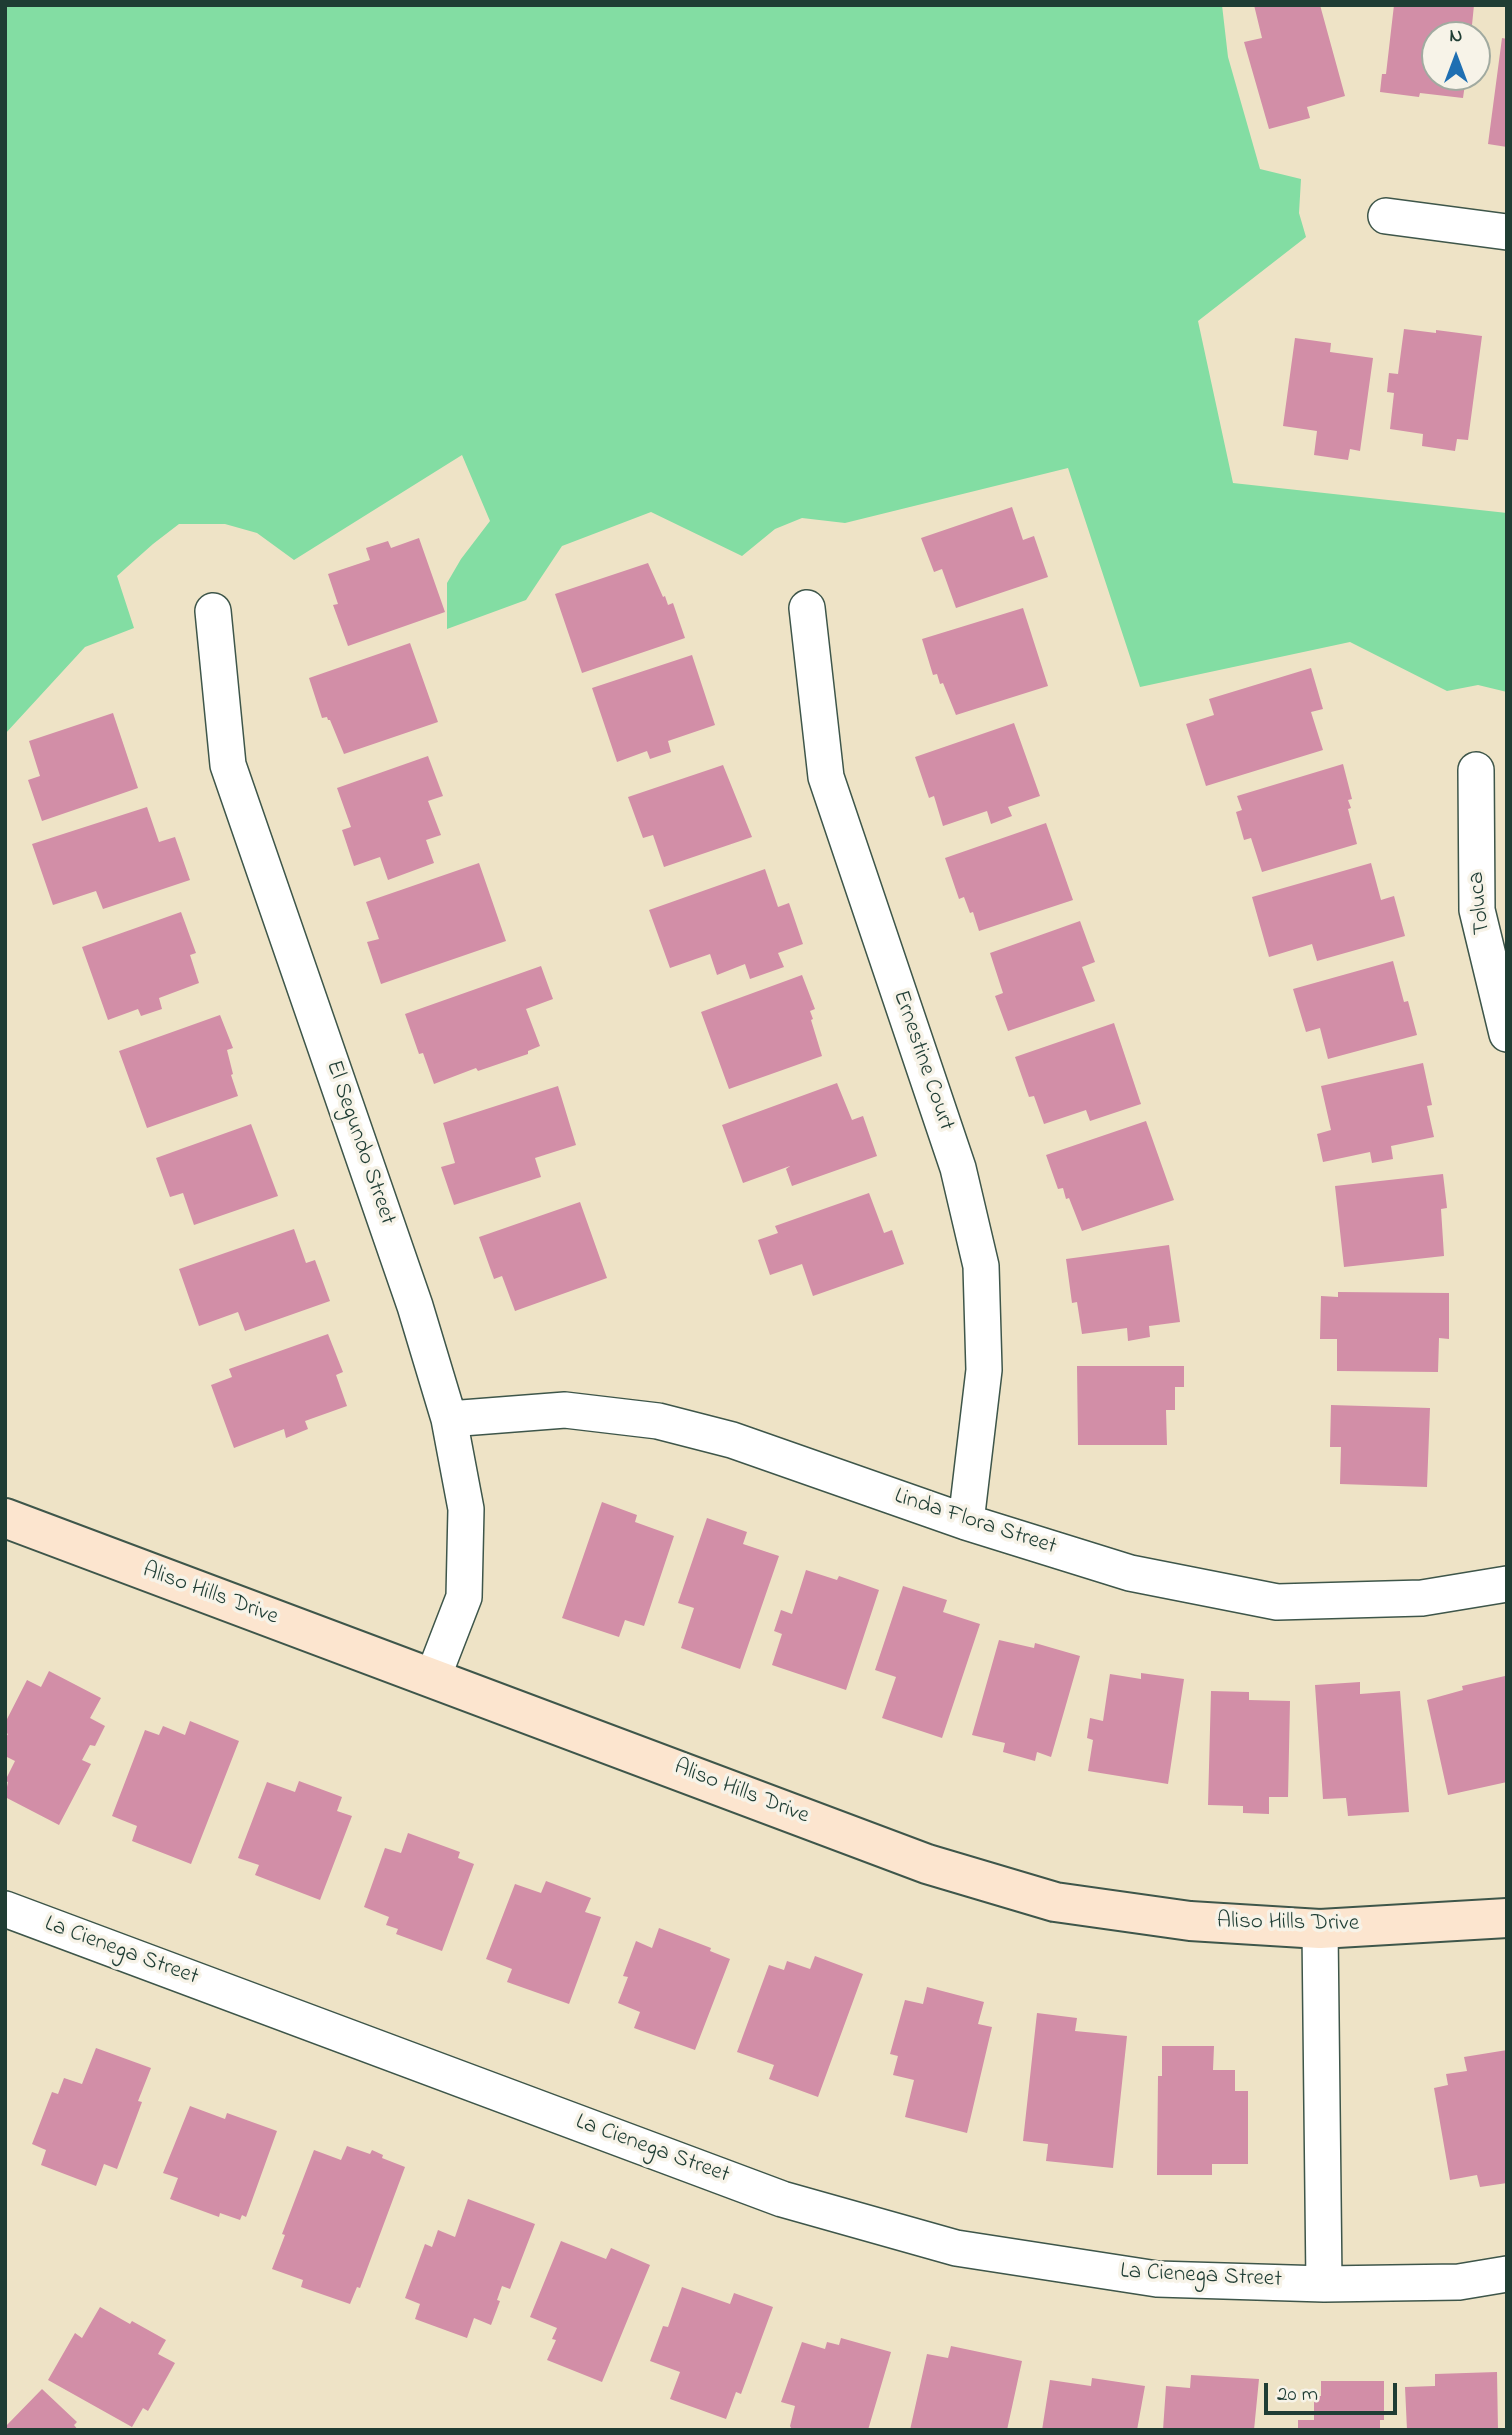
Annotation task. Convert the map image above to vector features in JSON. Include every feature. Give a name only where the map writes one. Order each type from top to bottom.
[{"type":"street","points":[[1386,216],[1507,232]]},
{"type":"street","name":"Ernestine Court","points":[[807,608],[826,777],[958,1168],[981,1266],[984,1370],[966,1522]]},
{"type":"street","name":"El Segundo Street","points":[[213,611],[229,765],[415,1306],[449,1419],[466,1509],[464,1597],[433,1677]]},
{"type":"street","name":"Toluca","points":[[1476,770],[1477,910],[1507,1034]]},
{"type":"street","name":"Linda Flora Street","points":[[449,1419],[565,1410],[658,1421],[732,1440],[966,1522],[1130,1573],[1277,1602],[1422,1598],[1507,1584]]},
{"type":"street","name":"Aliso Hills Drive","points":[[5,1518],[927,1864],[1055,1902],[1190,1921],[1320,1929],[1507,1918]]},
{"type":"street","name":"La Cienega Street","points":[[5,1909],[782,2199],[956,2248],[1157,2279],[1324,2284],[1459,2282],[1507,2274]]},
{"type":"street","points":[[1320,1929],[1324,2284]]},
{"type":"green space","points":[[5,5],[1222,5],[1228,57],[1260,169],[1301,179],[1299,213],[1306,237],[1198,321],[1233,483],[1507,513],[1507,692],[1478,685],[1447,691],[1350,642],[1140,687],[1068,468],[845,523],[802,518],[775,529],[742,556],[651,512],[562,546],[526,600],[447,629],[447,583],[461,559],[490,521],[462,455],[294,560],[257,533],[225,524],[179,524],[117,576],[134,628],[85,647],[5,734]]},
{"type":"building","points":[[1254,5],[1320,5],[1345,96],[1307,107],[1310,118],[1269,129],[1244,42],[1262,38]]},
{"type":"building","points":[[1394,5],[1474,5],[1472,21],[1421,21],[1421,91],[1464,91],[1463,98],[1420,93],[1419,97],[1380,92],[1382,74],[1386,74]]},
{"type":"building","points":[[1502,38],[1507,39],[1507,147],[1488,144]]},
{"type":"building","points":[[1404,329],[1482,336],[1468,440],[1457,439],[1455,451],[1422,446],[1423,434],[1390,429],[1394,393],[1387,392],[1389,373],[1398,374]]},
{"type":"building","points":[[1295,338],[1331,343],[1330,352],[1373,358],[1360,451],[1350,449],[1348,460],[1314,455],[1317,431],[1283,426]]},
{"type":"building","points":[[1012,507],[1023,540],[1034,536],[1048,577],[956,608],[942,569],[934,572],[921,538]]},
{"type":"building","points":[[419,538],[445,612],[348,646],[333,605],[338,604],[328,574],[370,560],[366,548],[388,541],[391,548]]},
{"type":"building","points":[[648,563],[668,605],[673,603],[685,638],[582,673],[555,594]]},
{"type":"building","points":[[1023,608],[1048,686],[956,715],[943,683],[940,684],[937,674],[933,675],[922,639]]},
{"type":"building","points":[[410,643],[438,722],[344,754],[330,720],[327,717],[322,718],[309,678]]},
{"type":"building","points":[[692,655],[715,725],[668,741],[671,752],[650,759],[647,751],[617,762],[592,688]]},
{"type":"building","points":[[1311,668],[1323,709],[1311,712],[1323,750],[1206,786],[1186,724],[1214,715],[1209,699]]},
{"type":"building","points":[[113,713],[138,788],[42,821],[28,780],[40,776],[29,741]]},
{"type":"building","points":[[1014,723],[1040,796],[1008,807],[1012,816],[991,824],[987,811],[943,826],[934,796],[929,798],[915,757]]},
{"type":"building","points":[[428,756],[443,796],[428,801],[441,835],[426,840],[434,863],[388,880],[380,857],[354,866],[342,830],[351,827],[337,788]]},
{"type":"building","points":[[1343,764],[1352,799],[1348,800],[1351,808],[1348,809],[1357,844],[1262,872],[1251,838],[1244,840],[1236,812],[1242,810],[1237,796]]},
{"type":"building","points":[[723,765],[752,837],[664,867],[653,835],[643,838],[628,797]]},
{"type":"building","points":[[147,807],[159,842],[175,837],[190,880],[103,909],[96,891],[53,905],[32,844]]},
{"type":"building","points":[[1046,823],[1073,900],[979,931],[973,912],[970,913],[964,897],[959,899],[945,858]]},
{"type":"building","points":[[479,863],[506,941],[381,984],[367,942],[379,939],[366,902]]},
{"type":"building","points":[[1371,863],[1381,900],[1394,896],[1405,936],[1317,961],[1312,944],[1269,957],[1252,897]]},
{"type":"building","points":[[765,869],[778,907],[789,903],[803,944],[778,953],[784,967],[750,979],[745,964],[717,975],[710,954],[670,968],[649,910]]},
{"type":"building","points":[[181,912],[196,953],[190,955],[199,983],[159,998],[162,1009],[141,1016],[138,1009],[108,1020],[82,947]]},
{"type":"building","points":[[1080,921],[1095,962],[1082,967],[1095,1001],[1008,1031],[995,996],[1003,993],[990,953]]},
{"type":"building","points":[[1393,961],[1404,1002],[1408,1001],[1417,1035],[1328,1059],[1320,1028],[1306,1032],[1293,989]]},
{"type":"building","points":[[541,966],[553,999],[526,1009],[540,1046],[528,1051],[528,1054],[478,1071],[476,1068],[434,1084],[423,1053],[419,1054],[405,1014]]},
{"type":"building","points":[[802,975],[815,1009],[810,1011],[811,1020],[822,1056],[729,1089],[701,1012]]},
{"type":"building","points":[[220,1015],[233,1048],[227,1050],[238,1096],[147,1128],[119,1051]]},
{"type":"building","points":[[1114,1023],[1141,1104],[1090,1121],[1086,1110],[1044,1124],[1034,1096],[1029,1097],[1015,1057]]},
{"type":"building","points":[[1423,1063],[1432,1105],[1427,1106],[1434,1137],[1391,1146],[1393,1159],[1372,1163],[1370,1152],[1323,1162],[1317,1134],[1331,1130],[1321,1086]]},
{"type":"building","points":[[837,1083],[852,1120],[863,1116],[877,1156],[792,1186],[786,1169],[790,1166],[743,1183],[722,1125]]},
{"type":"building","points":[[558,1086],[576,1145],[535,1158],[541,1177],[454,1205],[441,1167],[455,1163],[443,1123]]},
{"type":"building","points":[[1146,1121],[1174,1200],[1082,1231],[1069,1198],[1066,1199],[1063,1188],[1058,1189],[1046,1155]]},
{"type":"building","points":[[251,1124],[278,1196],[194,1225],[183,1193],[170,1197],[156,1158]]},
{"type":"building","points":[[1443,1174],[1447,1208],[1441,1209],[1444,1256],[1344,1267],[1335,1186]]},
{"type":"building","points":[[869,1193],[884,1233],[892,1230],[904,1264],[813,1296],[802,1264],[770,1275],[758,1240],[778,1233],[775,1226]]},
{"type":"building","points":[[580,1202],[607,1278],[515,1311],[502,1276],[494,1279],[479,1237]]},
{"type":"building","points":[[294,1229],[306,1263],[315,1260],[330,1301],[245,1331],[238,1312],[199,1326],[179,1269]]},
{"type":"building","points":[[1169,1245],[1180,1322],[1149,1326],[1150,1337],[1128,1341],[1127,1328],[1082,1334],[1077,1302],[1072,1303],[1066,1259]]},
{"type":"building","points":[[1338,1292],[1449,1293],[1449,1339],[1439,1338],[1438,1372],[1337,1371],[1337,1339],[1320,1339],[1321,1296],[1338,1297]]},
{"type":"building","points":[[328,1334],[343,1372],[336,1375],[347,1406],[305,1421],[308,1429],[286,1438],[284,1429],[234,1448],[211,1385],[232,1377],[229,1369]]},
{"type":"building","points":[[1077,1366],[1184,1366],[1184,1387],[1175,1387],[1175,1410],[1166,1410],[1167,1445],[1078,1445]]},
{"type":"building","points":[[1331,1405],[1430,1408],[1427,1487],[1340,1484],[1341,1447],[1330,1447]]},
{"type":"building","points":[[602,1502],[637,1515],[635,1522],[674,1536],[644,1626],[625,1620],[619,1637],[562,1618]]},
{"type":"building","points":[[707,1518],[747,1532],[743,1544],[779,1556],[740,1669],[681,1648],[694,1608],[678,1603]]},
{"type":"building","points":[[806,1570],[837,1580],[839,1576],[879,1590],[846,1690],[772,1665],[782,1634],[774,1631],[781,1610],[792,1614]]},
{"type":"building","points":[[903,1586],[947,1600],[943,1612],[980,1624],[942,1738],[882,1718],[896,1677],[875,1670]]},
{"type":"building","points":[[999,1640],[1034,1648],[1035,1643],[1080,1656],[1051,1757],[1037,1752],[1035,1761],[1003,1752],[1005,1743],[972,1735]]},
{"type":"building","points":[[49,1671],[101,1698],[90,1718],[105,1726],[95,1746],[90,1745],[82,1760],[91,1764],[59,1825],[5,1797],[8,1782],[5,1781],[15,1761],[5,1756],[5,1739],[8,1734],[5,1732],[5,1723],[27,1680],[41,1687]]},
{"type":"building","points":[[1141,1673],[1184,1679],[1168,1784],[1088,1771],[1093,1740],[1087,1738],[1090,1718],[1103,1721],[1110,1674],[1141,1679]]},
{"type":"building","points":[[1505,1676],[1507,1782],[1448,1795],[1427,1700],[1463,1690],[1462,1686]]},
{"type":"building","points":[[1360,1682],[1360,1694],[1400,1691],[1409,1812],[1348,1816],[1346,1798],[1323,1799],[1315,1685]]},
{"type":"building","points":[[1211,1691],[1249,1692],[1249,1700],[1290,1701],[1288,1797],[1269,1797],[1269,1814],[1243,1813],[1243,1806],[1208,1805]]},
{"type":"building","points":[[190,1721],[239,1741],[191,1864],[132,1841],[137,1826],[112,1816],[145,1730],[159,1735],[163,1726],[185,1735]]},
{"type":"building","points":[[299,1781],[342,1797],[337,1811],[352,1816],[320,1900],[255,1875],[259,1865],[238,1858],[267,1782],[295,1792]]},
{"type":"building","points":[[408,1833],[460,1852],[458,1858],[474,1864],[442,1951],[396,1934],[398,1929],[386,1925],[389,1917],[364,1907],[385,1848],[401,1853]]},
{"type":"building","points":[[546,1881],[591,1898],[585,1912],[601,1917],[569,2004],[507,1982],[512,1969],[486,1959],[515,1884],[541,1893]]},
{"type":"building","points":[[659,1928],[711,1948],[710,1951],[730,1959],[695,2050],[634,2028],[640,2012],[618,2003],[628,1977],[623,1976],[636,1941],[652,1948]]},
{"type":"building","points":[[815,1956],[863,1974],[818,2097],[769,2079],[774,2065],[737,2052],[769,1965],[784,1970],[787,1961],[810,1969]]},
{"type":"building","points":[[927,1987],[984,2002],[978,2024],[992,2027],[967,2133],[905,2117],[914,2080],[893,2075],[898,2056],[890,2054],[905,2000],[923,2004]]},
{"type":"building","points":[[1037,2013],[1077,2018],[1075,2031],[1127,2036],[1113,2168],[1046,2161],[1048,2144],[1023,2141]]},
{"type":"building","points":[[1162,2046],[1214,2046],[1213,2070],[1235,2070],[1235,2091],[1248,2091],[1248,2164],[1212,2164],[1212,2175],[1157,2175],[1158,2076],[1162,2076]]},
{"type":"building","points":[[96,2048],[151,2068],[138,2101],[142,2102],[117,2169],[104,2164],[96,2186],[41,2165],[46,2150],[32,2144],[52,2092],[58,2094],[64,2078],[82,2084]]},
{"type":"building","points":[[1507,2050],[1507,2183],[1480,2187],[1477,2175],[1450,2180],[1434,2088],[1448,2085],[1446,2074],[1467,2071],[1464,2057]]},
{"type":"building","points":[[190,2106],[225,2119],[227,2113],[277,2131],[246,2217],[242,2215],[240,2220],[220,2213],[219,2217],[170,2199],[178,2178],[163,2173]]},
{"type":"building","points":[[347,2146],[370,2154],[372,2150],[383,2155],[382,2158],[405,2167],[360,2288],[357,2287],[350,2304],[301,2287],[303,2280],[272,2269],[285,2235],[282,2234],[314,2150],[341,2160]]},
{"type":"building","points":[[468,2199],[535,2224],[510,2289],[502,2286],[497,2300],[500,2301],[491,2325],[474,2318],[467,2338],[415,2319],[420,2304],[405,2298],[425,2244],[432,2247],[438,2230],[455,2237]]},
{"type":"building","points":[[561,2241],[606,2259],[611,2248],[650,2265],[602,2382],[547,2360],[556,2340],[552,2339],[557,2328],[530,2317]]},
{"type":"building","points":[[682,2287],[730,2304],[734,2293],[773,2307],[741,2394],[736,2392],[726,2419],[670,2399],[680,2372],[650,2361],[663,2326],[668,2327]]},
{"type":"building","points":[[100,2307],[166,2340],[158,2354],[175,2363],[148,2411],[143,2408],[132,2427],[48,2380],[75,2333],[82,2338]]},
{"type":"building","points":[[841,2338],[891,2352],[868,2430],[792,2430],[790,2426],[795,2406],[781,2402],[802,2342],[825,2349],[827,2342],[839,2345]]},
{"type":"building","points":[[951,2346],[1022,2361],[1007,2430],[910,2430],[927,2354],[948,2358]]},
{"type":"building","points":[[1497,2372],[1498,2430],[1407,2430],[1405,2387],[1435,2386],[1435,2374]]},
{"type":"building","points":[[1191,2375],[1259,2379],[1254,2430],[1163,2430],[1166,2386],[1190,2388]]},
{"type":"building","points":[[1092,2378],[1145,2386],[1137,2430],[1042,2430],[1050,2380],[1091,2386]]},
{"type":"building","points":[[1321,2381],[1384,2381],[1384,2420],[1380,2420],[1380,2430],[1298,2430],[1298,2420],[1314,2420],[1314,2396],[1321,2396]]},
{"type":"building","points":[[42,2389],[77,2422],[74,2425],[78,2430],[5,2430],[5,2427]]}]
